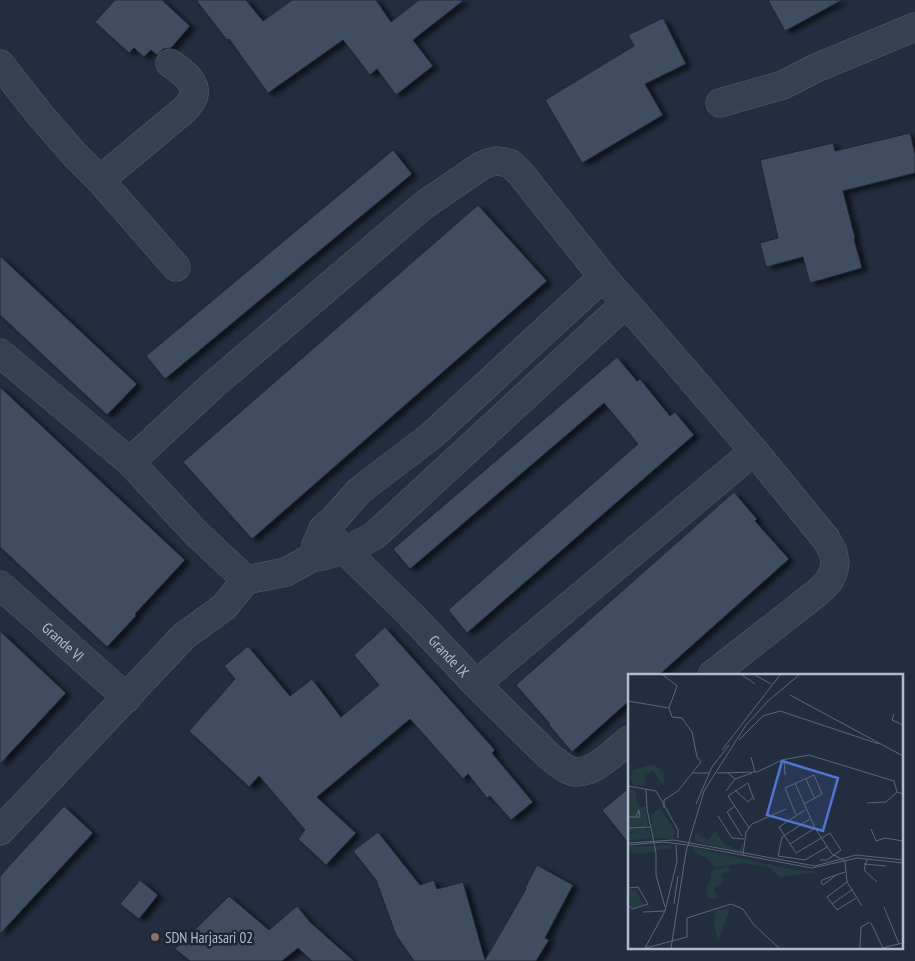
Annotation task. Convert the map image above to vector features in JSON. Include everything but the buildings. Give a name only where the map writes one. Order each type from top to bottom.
[{"type":"street","points":[[720,103],[783,85],[816,68],[915,28]]},
{"type":"street","points":[[100,180],[184,110],[192,99],[195,91],[192,82],[170,63]]},
{"type":"street","points":[[0,64],[41,116],[176,267]]},
{"type":"street","points":[[130,462],[212,386],[424,205],[481,166],[496,161],[511,164],[521,174],[603,278],[754,451],[826,540],[833,552],[836,562],[830,581],[713,674]]},
{"type":"street","points":[[311,558],[323,529],[360,490],[431,436],[603,278]]},
{"type":"street","points":[[3,823],[127,698],[184,636],[224,607],[246,580],[286,572],[311,558],[353,547],[374,536],[626,303]]},
{"type":"street","points":[[0,353],[130,462],[196,533],[246,580]]},
{"type":"street","points":[[476,684],[754,451]]},
{"type":"street","name":"Grande IX","points":[[323,529],[412,616],[476,684],[551,758],[562,766],[571,771],[581,772],[589,770],[628,741]]},
{"type":"street","name":"Grande VI","points":[[0,585],[127,698]]},
{"type":"place","name":"SDN Harjasari 02","points":[[155,937]]}]
